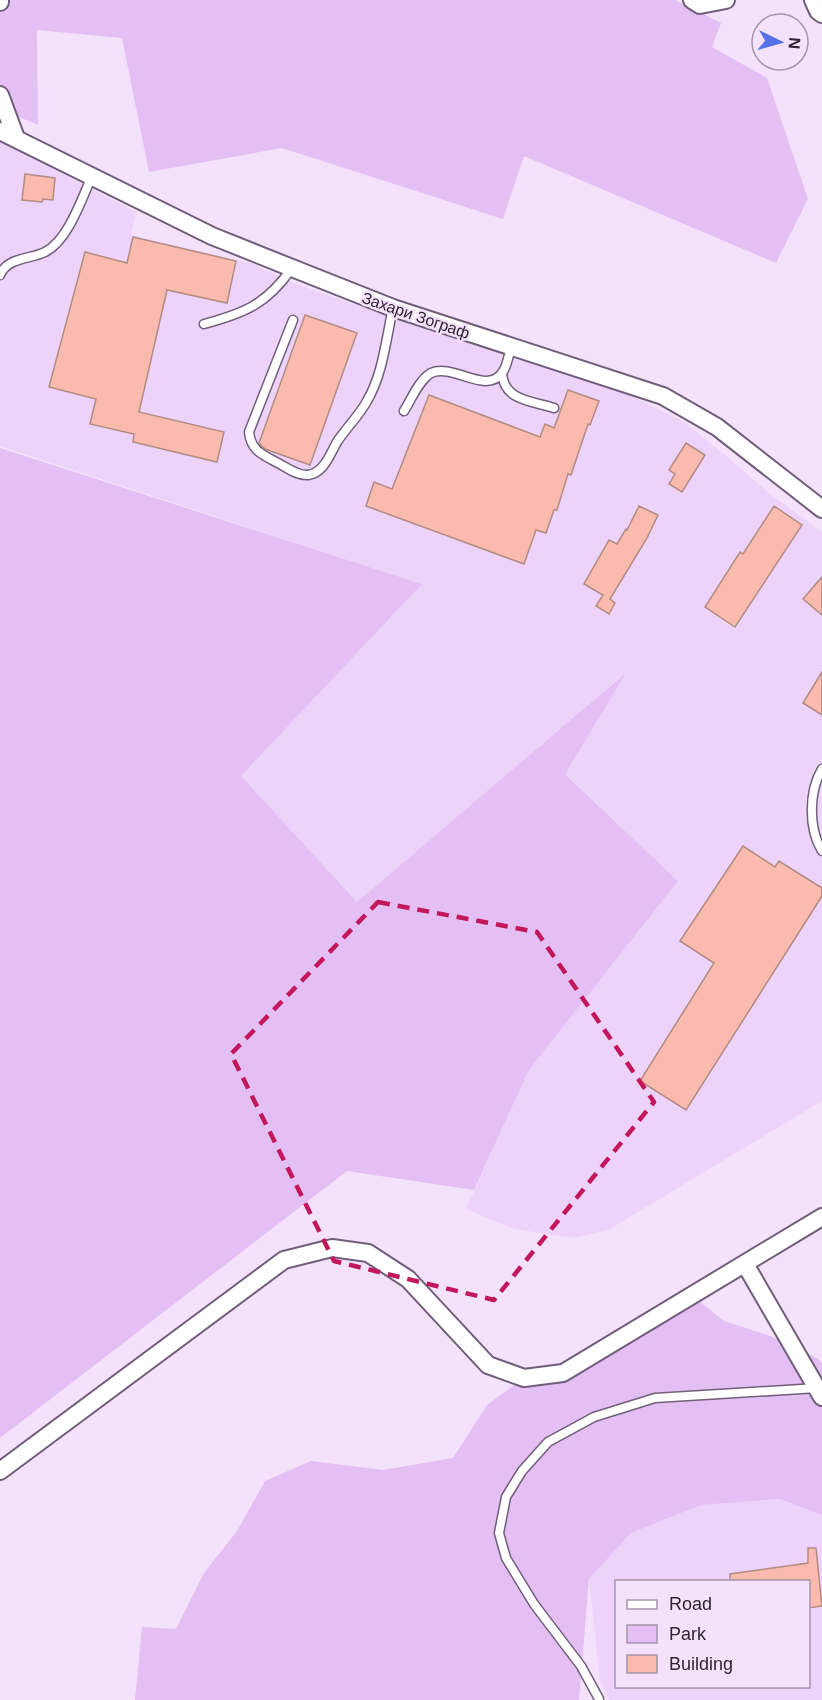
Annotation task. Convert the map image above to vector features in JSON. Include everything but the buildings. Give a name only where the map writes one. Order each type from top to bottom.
[{"type":"street","points":[[692,0],[700,5],[726,0]]},
{"type":"street","points":[[813,0],[822,14]]},
{"type":"street","points":[[0,95],[8,134]]},
{"type":"street","name":"Захари Зограф","points":[[8,134],[212,236],[393,308],[663,396],[717,427],[822,509]]},
{"type":"street","points":[[0,1471],[284,1260],[332,1248],[369,1253],[408,1279],[488,1365],[524,1378],[563,1373],[822,1217]]},
{"type":"street","points":[[745,1264],[819,1392]]},
{"type":"lane","points":[[0,275],[2,270],[22,258],[46,252],[68,230],[92,176]]},
{"type":"lane","points":[[204,324],[236,316],[260,303],[280,284],[292,268]]},
{"type":"lane","points":[[293,320],[249,432],[250,443],[255,451],[295,472],[307,475],[318,472],[326,463],[338,441],[368,401],[381,364],[393,308]]},
{"type":"lane","points":[[511,347],[502,373],[505,387],[510,394],[554,408]]},
{"type":"lane","points":[[404,411],[424,379],[432,373],[450,371],[480,381],[489,380],[502,373]]},
{"type":"lane","points":[[822,769],[818,776],[813,800],[813,824],[816,841],[822,850]]},
{"type":"lane","points":[[599,1699],[581,1666],[534,1604],[506,1558],[500,1533],[506,1497],[522,1471],[548,1442],[594,1417],[655,1398],[819,1392]]},
{"type":"highlighted area","points":[[378,902],[537,932],[654,1102],[494,1300],[334,1261],[231,1054]]},
{"type":"shaded area","points":[[0,142],[136,212],[131,235],[253,264],[291,282],[424,329],[614,389],[646,403],[684,422],[770,494],[822,532],[822,1101],[608,1230],[573,1238],[514,1229],[466,1209],[529,1070],[678,881],[565,773],[625,674],[606,689],[607,692],[357,902],[241,776],[422,584],[0,446]]},
{"type":"shaded area","points":[[779,1499],[822,1515],[822,1700],[609,1700],[600,1681],[589,1579],[631,1533],[701,1505]]},
{"type":"green space","points":[[0,0],[675,0],[721,23],[712,47],[750,68],[750,72],[756,72],[767,78],[808,199],[776,263],[524,156],[503,219],[282,148],[149,172],[122,38],[37,30],[38,125],[0,109]]},
{"type":"green space","points":[[0,448],[422,584],[241,776],[357,902],[626,673],[565,774],[678,881],[529,1070],[474,1190],[347,1171],[0,1438]]},
{"type":"green space","points":[[692,1295],[724,1321],[773,1337],[817,1358],[822,1363],[822,1515],[779,1499],[701,1505],[631,1533],[589,1579],[579,1700],[135,1700],[142,1627],[176,1629],[204,1573],[237,1531],[265,1481],[311,1461],[383,1470],[453,1458],[487,1405],[524,1378],[563,1373]]}]
